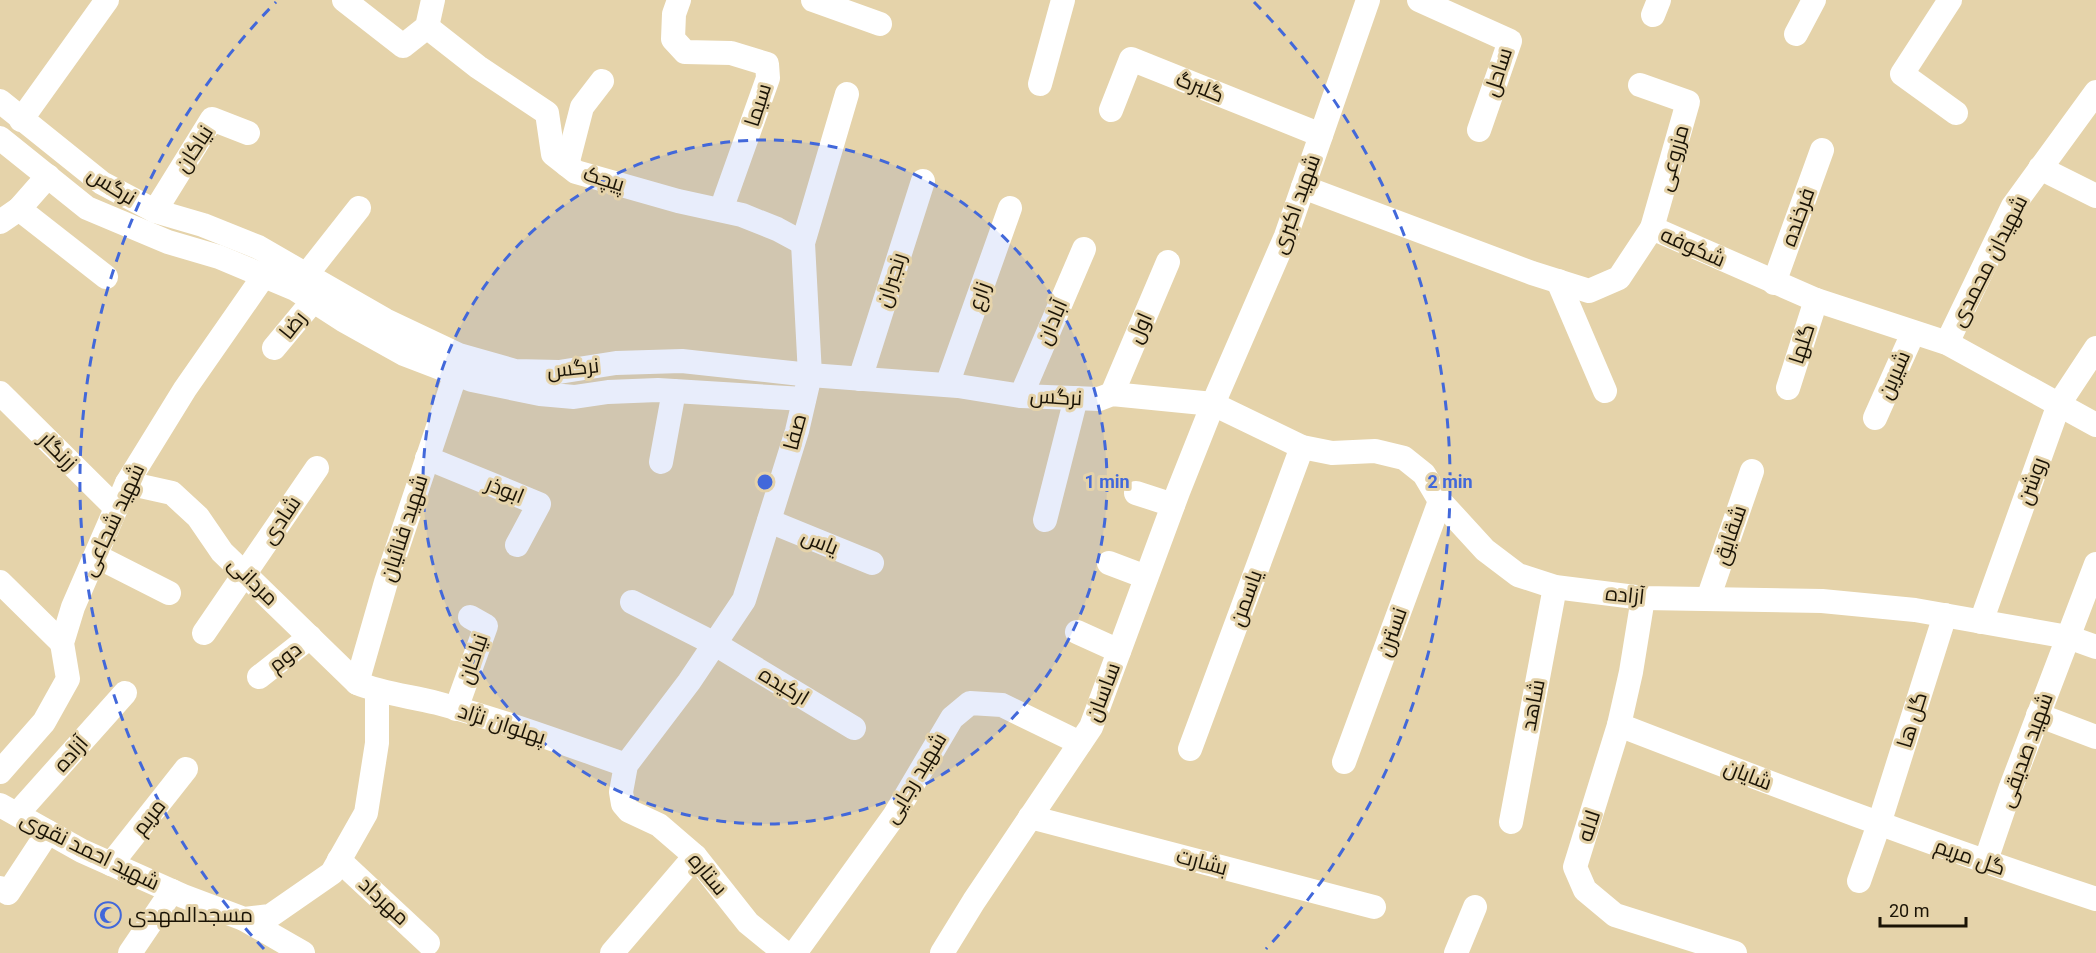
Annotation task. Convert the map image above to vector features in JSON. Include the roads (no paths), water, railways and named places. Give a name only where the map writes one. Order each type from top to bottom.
[{"type":"street","points":[[21,120],[106,0]]},
{"type":"street","points":[[344,0],[403,46],[427,27],[433,0]]},
{"type":"street","name":"سیما","points":[[679,0],[674,14],[673,39],[685,52],[731,53],[767,64],[768,78],[721,210]]},
{"type":"street","points":[[813,0],[880,24]]},
{"type":"street","points":[[1040,84],[1063,0]]},
{"type":"street","name":"شهید اکبری","points":[[1213,404],[1286,236],[1368,0]]},
{"type":"street","name":"ساحل","points":[[1419,0],[1510,41],[1479,129]]},
{"type":"street","points":[[1796,34],[1814,0]]},
{"type":"street","points":[[1950,0],[1902,74],[1956,113]]},
{"type":"street","name":"پیچک","points":[[427,27],[478,67],[547,113],[553,154],[576,172],[678,201],[742,215],[777,229],[803,243]]},
{"type":"street","name":"گلبرگ","points":[[1111,110],[1131,59],[1321,135]]},
{"type":"street","points":[[567,165],[582,107],[602,81]]},
{"type":"street","name":"مزروعی","points":[[1640,85],[1688,102],[1652,228]]},
{"type":"street","name":"شهیدان محمدی","points":[[1947,343],[2013,206],[2096,92]]},
{"type":"street","name":"صفا","points":[[623,804],[621,792],[626,765],[689,682],[744,600],[769,521],[797,431],[810,375],[803,243],[847,94]]},
{"type":"street","name":"نرگس","points":[[0,102],[102,183],[155,211],[203,225],[258,246],[385,320],[459,355],[515,370],[559,372],[616,363],[682,361],[810,375],[947,385],[1021,396],[1099,399],[1112,394],[1213,404]]},
{"type":"street","name":"نیاکان","points":[[155,211],[212,118],[248,133]]},
{"type":"street","name":"نرگس","points":[[0,138],[87,208],[168,242],[219,257],[295,289],[404,354],[472,380],[551,395],[574,397],[608,392],[658,390],[804,399]]},
{"type":"street","name":"فرخنده","points":[[1774,283],[1822,150]]},
{"type":"street","points":[[2040,168],[2096,196]]},
{"type":"street","points":[[48,176],[9,215],[106,277]]},
{"type":"street","name":"رنجبران","points":[[860,379],[923,181]]},
{"type":"street","name":"شکوفه","points":[[1303,187],[1589,291],[1619,278],[1652,228],[1816,300],[1947,343],[2096,425]]},
{"type":"street","points":[[307,274],[359,208]]},
{"type":"street","name":"زارع","points":[[947,385],[1010,208]]},
{"type":"street","name":"آبادان","points":[[1021,396],[1084,249]]},
{"type":"street","name":"اول","points":[[1112,394],[1168,262]]},
{"type":"street","name":"شهید شجاعی","points":[[0,772],[44,722],[68,679],[62,643],[73,607],[127,483],[185,389],[263,277]]},
{"type":"street","points":[[1558,281],[1605,392]]},
{"type":"street","name":"گلها","points":[[1788,388],[1816,300]]},
{"type":"street","name":"رضا","points":[[274,348],[313,301]]},
{"type":"street","name":"شیرین","points":[[1875,417],[1913,333]]},
{"type":"street","name":"روشن","points":[[1981,622],[2059,404],[2096,348]]},
{"type":"street","name":"شهید فنائیان","points":[[367,687],[386,582],[456,374]]},
{"type":"street","points":[[661,462],[674,391]]},
{"type":"street","name":"زرنگار","points":[[0,393],[116,508]]},
{"type":"street","points":[[1045,520],[1076,398]]},
{"type":"street","name":"آزاده","points":[[1213,404],[1302,447],[1332,453],[1375,451],[1404,458],[1424,474],[1440,501],[1485,550],[1518,575],[1555,587],[1643,598],[1822,601],[1945,615],[2068,637],[2096,647]]},
{"type":"street","name":"ساسان","points":[[942,953],[1030,816],[1091,727],[1213,404]]},
{"type":"street","name":"یاسمن","points":[[1191,749],[1302,447]]},
{"type":"street","name":"ابوذر","points":[[427,458],[539,504],[517,545]]},
{"type":"street","name":"شادی","points":[[245,573],[317,468]]},
{"type":"street","name":"شقایق","points":[[1708,599],[1752,471]]},
{"type":"street","name":"مردانی","points":[[127,483],[171,493],[198,517],[222,552],[310,637],[367,687]]},
{"type":"street","points":[[1136,493],[1173,505]]},
{"type":"street","name":"نسترن","points":[[1344,762],[1440,501]]},
{"type":"street","name":"یاس","points":[[769,521],[872,563]]},
{"type":"street","points":[[96,556],[169,593]]},
{"type":"street","points":[[1109,563],[1146,577]]},
{"type":"street","name":"شهید صدیقی","points":[[1985,863],[2011,787],[2096,564]]},
{"type":"street","points":[[204,633],[245,573]]},
{"type":"street","points":[[0,582],[62,643]]},
{"type":"street","name":"شاهد","points":[[1511,822],[1555,587]]},
{"type":"street","name":"لاله","points":[[1643,598],[1632,672],[1619,725],[1575,867],[1585,890],[1615,915],[1735,953]]},
{"type":"street","name":"ارکیده","points":[[632,602],[715,644],[854,728]]},
{"type":"street","name":"گل ها","points":[[1859,881],[1879,825],[1945,615]]},
{"type":"street","name":"نیاکان","points":[[456,709],[486,626],[470,617]]},
{"type":"street","points":[[1077,632],[1119,651]]},
{"type":"street","name":"دوم","points":[[259,677],[310,637]]},
{"type":"street","points":[[244,919],[270,916],[332,873],[366,813],[377,743],[367,687]]},
{"type":"street","name":"پهلوان نژاد","points":[[367,687],[437,703],[513,726],[626,765]]},
{"type":"street","name":"آزاده","points":[[9,810],[125,693]]},
{"type":"street","name":"شهید رجایی","points":[[795,953],[894,816],[952,718],[970,703],[1002,705],[1080,743]]},
{"type":"street","points":[[2038,716],[2096,737]]},
{"type":"street","name":"شایان","points":[[1619,725],[1879,825]]},
{"type":"street","name":"مریم","points":[[111,864],[186,769]]},
{"type":"street","name":"ستاره","points":[[623,804],[629,811],[659,825],[695,856],[748,923],[772,949]]},
{"type":"street","name":"شهید احمد نقوی","points":[[9,810],[82,851],[172,891],[244,919],[303,953]]},
{"type":"street","name":"بشارت","points":[[1030,816],[1374,908]]},
{"type":"street","name":"گل مریم","points":[[1879,825],[2096,899]]},
{"type":"street","points":[[0,888],[8,893],[48,832]]},
{"type":"street","points":[[612,953],[695,856]]},
{"type":"street","name":"مهرداد","points":[[339,860],[428,943]]},
{"type":"street","points":[[130,953],[172,891]]},
{"type":"street","points":[[1456,953],[1475,908]]},
{"type":"place","name":"مسجدالمهدی","points":[[108,915]]}]
